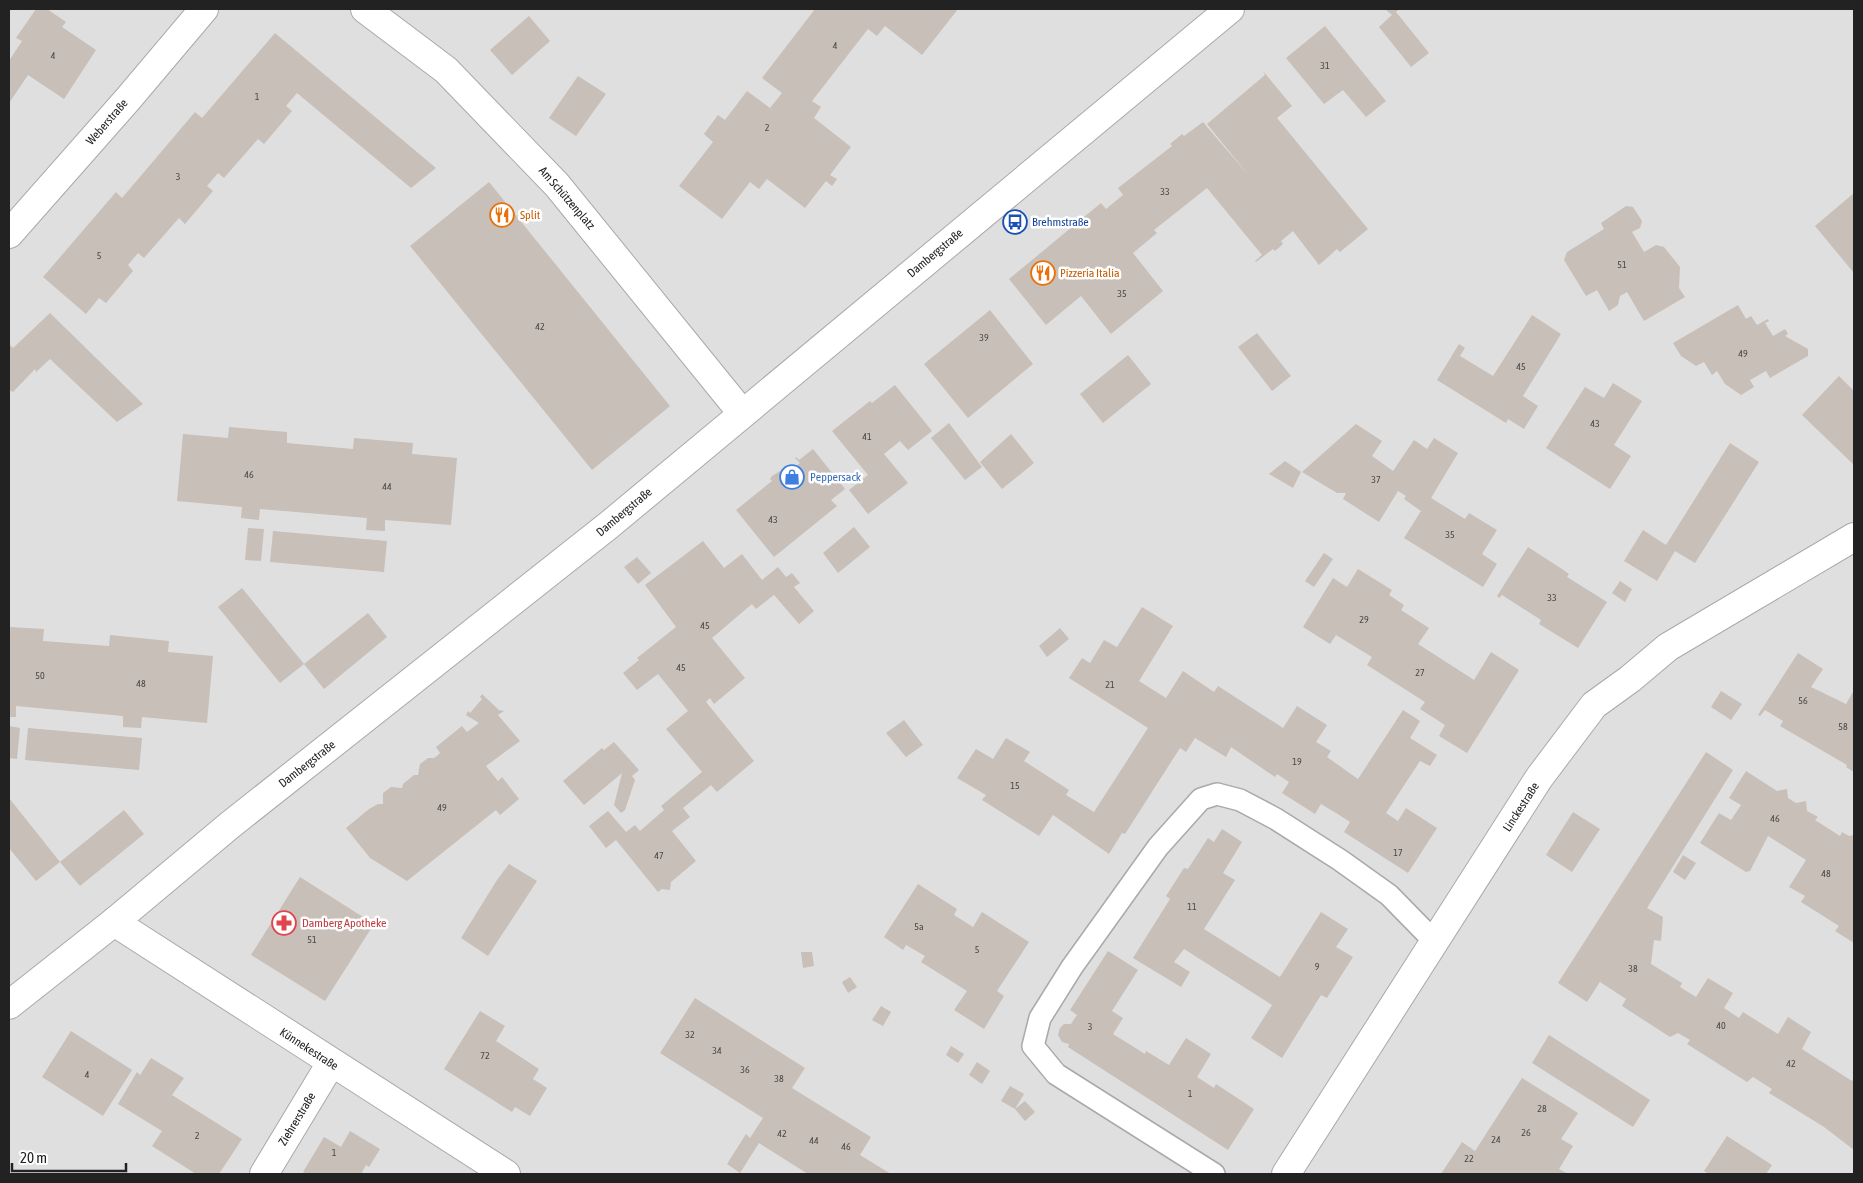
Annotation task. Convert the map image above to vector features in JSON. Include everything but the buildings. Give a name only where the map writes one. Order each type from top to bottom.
[{"type":"street","name":"Weberstraße","points":[[9,234],[128,99],[204,9]]},
{"type":"street","name":"Am Schützenplatz","points":[[365,9],[446,70],[557,185],[742,413]]},
{"type":"street","name":"Dambergstraße","points":[[9,1005],[114,922],[230,825],[609,525],[1230,9]]},
{"type":"street","name":"Linckestraße","points":[[1286,1174],[1539,778],[1594,705],[1630,680],[1668,647],[1854,537]]},
{"type":"street","name":"Künnekestraße","points":[[114,922],[506,1174]]},
{"type":"street","name":"Ziehrerstraße","points":[[264,1174],[331,1063]]},
{"type":"lane","points":[[1214,1174],[1056,1074],[1033,1046],[1040,1018],[1072,967],[1158,847],[1182,818],[1201,799],[1217,794],[1240,800],[1276,819],[1389,895],[1435,942]]},
{"type":"shaded area","points":[[9,9],[1854,9],[1854,1174],[9,1174]]},
{"type":"place","name":"Split","points":[[502,215]]},
{"type":"place","name":"Brehmstraße","points":[[1015,222]]},
{"type":"place","name":"Pizzeria Italia","points":[[1043,273]]},
{"type":"place","name":"Peppersack","points":[[792,477]]},
{"type":"place","name":"Damberg Apotheke","points":[[284,923]]}]
